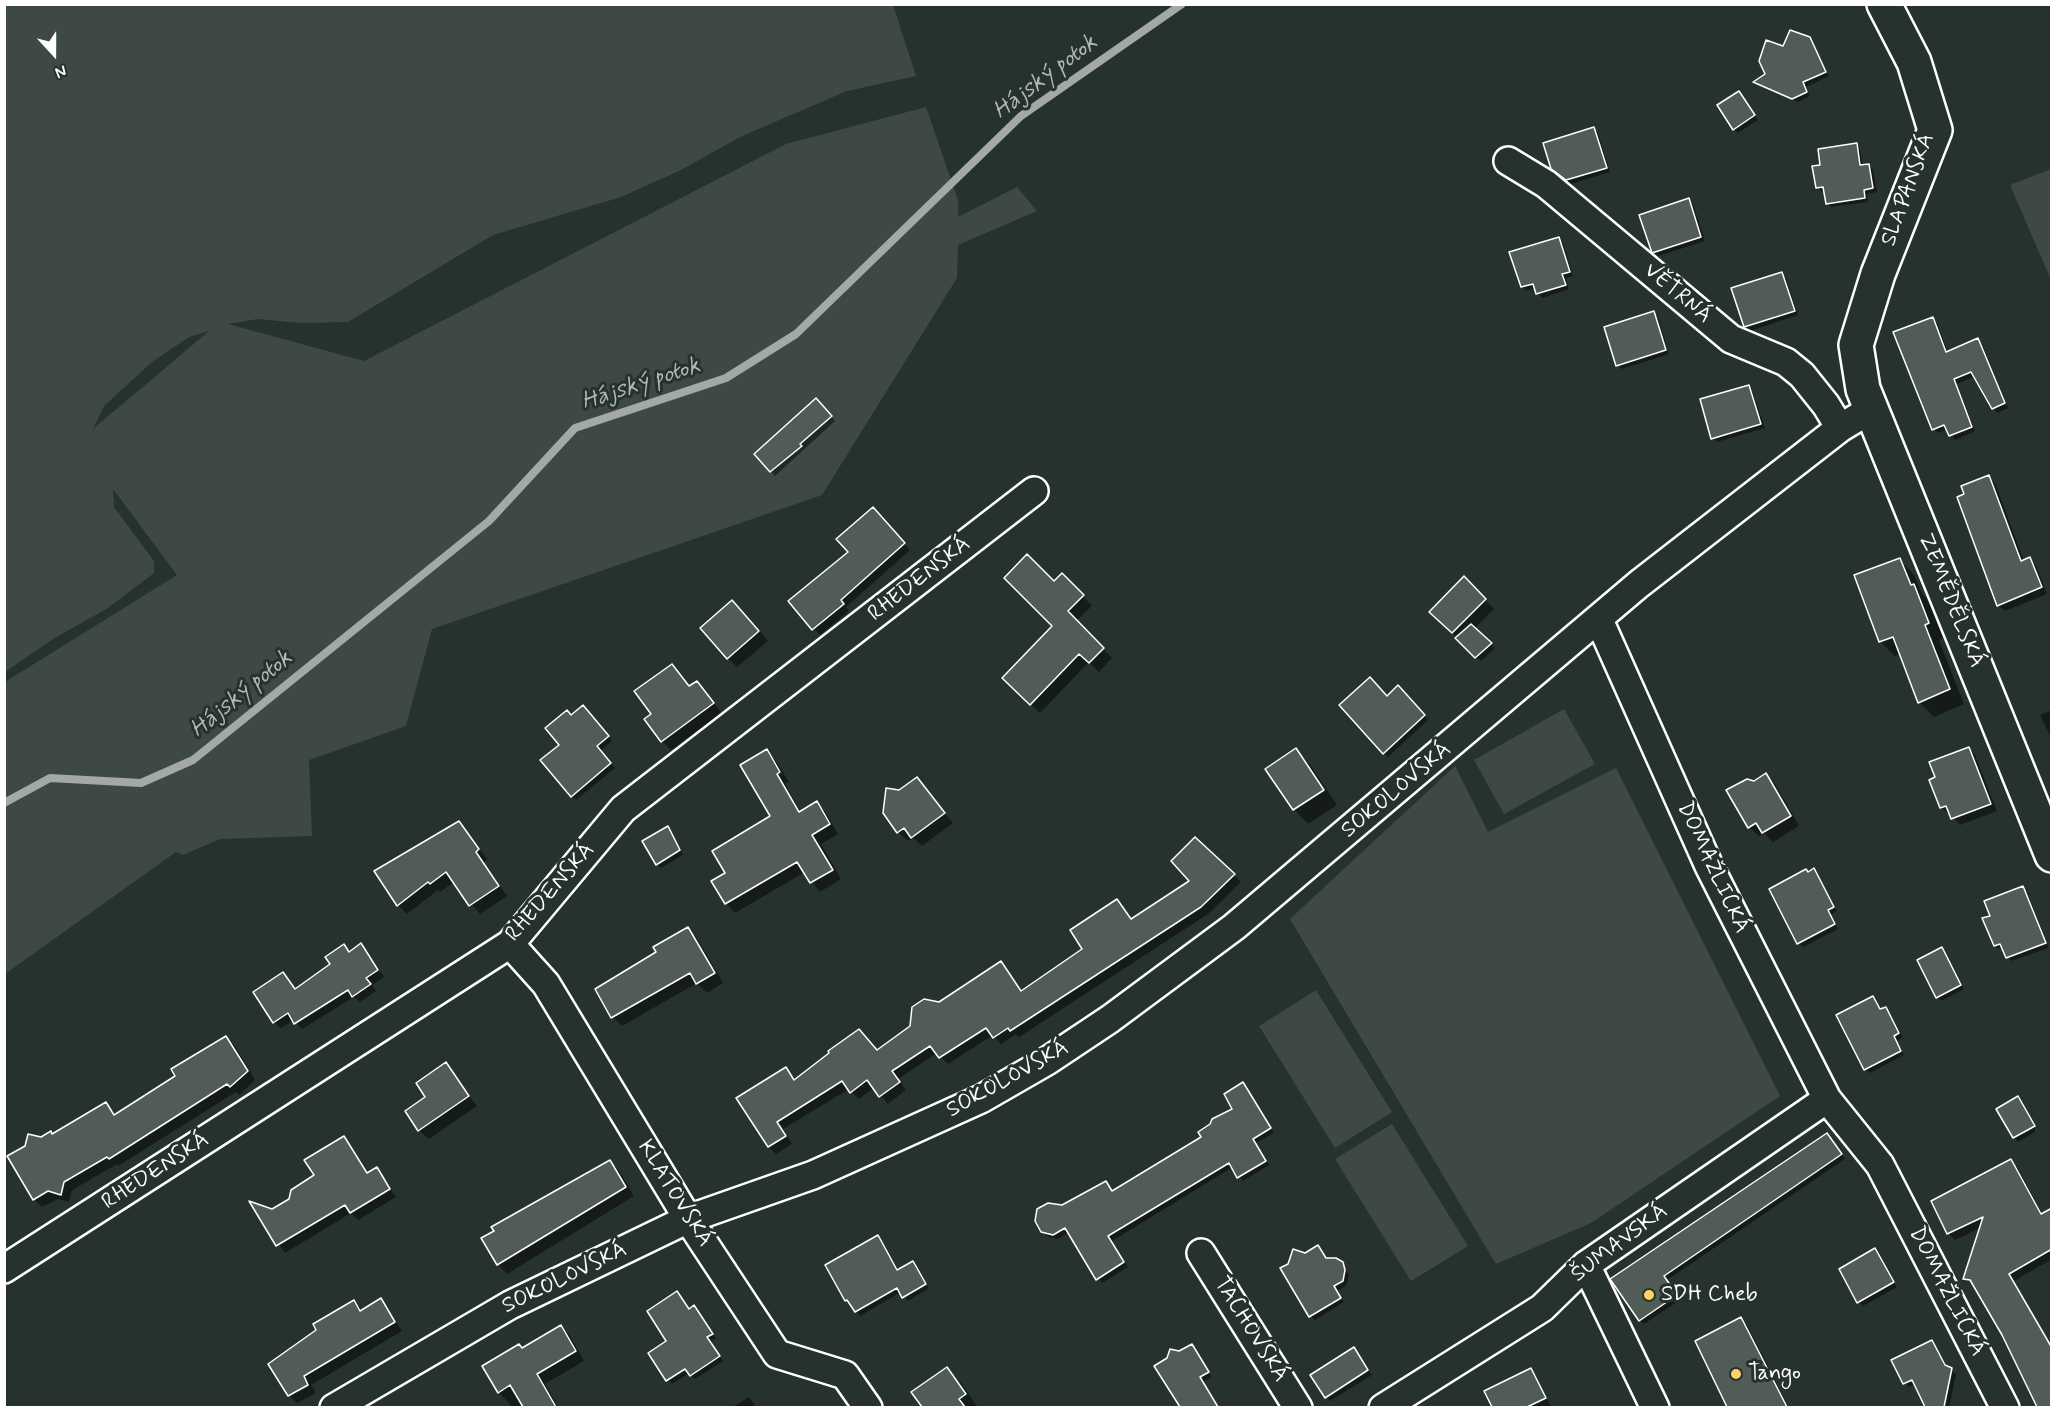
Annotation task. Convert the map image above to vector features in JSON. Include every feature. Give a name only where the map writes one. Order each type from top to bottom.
[{"type":"street","name":"SLAPANSKÁ","points":[[1856,345],[1878,274],[1935,130],[1914,62],[1884,4]]},
{"type":"street","name":"VĚTRNÁ","points":[[1508,161],[1546,184],[1731,339],[1786,362],[1802,375],[1840,428]]},
{"type":"street","name":"ZEMĚDĚLSKÁ","points":[[1856,345],[1870,410],[2052,855]]},
{"type":"street","points":[[1599,620],[1648,577],[1840,428],[1870,410]]},
{"type":"street","name":"RHEDENSKÁ","points":[[4,1269],[510,944],[623,809],[1034,491]]},
{"type":"street","name":"DOMAŽLICKÁ","points":[[1599,620],[1709,866],[1827,1099],[1880,1165],[2005,1407]]},
{"type":"street","name":"SOKOLOVSKÁ","points":[[334,1407],[510,1305],[688,1219],[823,1170],[981,1100],[1056,1055],[1110,1019],[1234,927],[1599,620]]},
{"type":"street","name":"KLATOVSKÁ","points":[[510,944],[546,984],[688,1219],[777,1354],[845,1375],[868,1407]]},
{"type":"street","name":"ŠUMAVSKÁ","points":[[1383,1407],[1542,1308],[1586,1265],[1827,1099]]},
{"type":"street","name":"TACHOVSKÁ","points":[[1202,1253],[1298,1407]]},
{"type":"street","points":[[1586,1265],[1655,1407]]},
{"type":"shaded area","points":[[5,5],[893,5],[916,76],[847,91],[742,136],[679,171],[621,197],[493,235],[348,322],[300,323],[258,319],[228,324],[364,361],[786,144],[926,107],[958,200],[958,217],[1017,187],[1037,211],[958,245],[957,278],[822,495],[432,629],[406,726],[309,760],[312,836],[220,839],[183,855],[176,852],[5,974],[5,682],[177,575],[113,489],[114,507],[154,561],[154,573],[108,608],[53,639],[5,672]],"holes":[[[209,331],[93,429],[104,406],[152,362],[189,337]]]},
{"type":"shaded area","points":[[2052,169],[2051,280],[2010,185]]},
{"type":"shaded area","points":[[1564,709],[1595,764],[1504,814],[1474,760]]},
{"type":"shaded area","points":[[1455,766],[1488,832],[1616,768],[1780,1096],[1591,1223],[1496,1264],[1290,919]]},
{"type":"shaded area","points":[[1316,990],[1392,1112],[1335,1148],[1259,1026]]},
{"type":"shaded area","points":[[1392,1124],[1468,1246],[1411,1281],[1335,1159]]},
{"type":"building","points":[[1790,30],[1810,37],[1826,72],[1803,82],[1807,92],[1792,99],[1753,82],[1765,74],[1759,61],[1766,40],[1783,46]]},
{"type":"building","points":[[1739,91],[1755,115],[1733,130],[1717,105]]},
{"type":"building","points":[[1594,127],[1607,168],[1566,180],[1551,169],[1543,143]]},
{"type":"building","points":[[1857,143],[1860,165],[1869,164],[1873,188],[1864,190],[1865,198],[1826,204],[1823,187],[1816,188],[1812,166],[1820,165],[1818,149]]},
{"type":"building","points":[[1689,198],[1701,237],[1652,253],[1639,215]]},
{"type":"building","points":[[1559,237],[1570,272],[1562,274],[1566,285],[1536,294],[1533,284],[1521,287],[1509,252]]},
{"type":"building","points":[[1782,272],[1795,311],[1744,327],[1731,288]]},
{"type":"building","points":[[1654,311],[1666,350],[1616,366],[1604,327]]},
{"type":"building","points":[[1933,317],[1946,352],[1978,338],[2005,403],[1992,409],[1971,372],[1954,379],[1972,427],[1949,436],[1944,425],[1932,430],[1893,332]]},
{"type":"building","points":[[1749,385],[1761,424],[1711,439],[1700,399]]},
{"type":"building","points":[[816,398],[832,416],[800,444],[802,446],[770,472],[754,454]]},
{"type":"building","points":[[1989,475],[2021,561],[2030,557],[2042,587],[1997,606],[1957,497],[1964,494],[1961,486]]},
{"type":"building","points":[[873,507],[905,543],[841,600],[844,604],[812,630],[788,601],[848,552],[836,539]]},
{"type":"building","points":[[1027,554],[1054,581],[1062,573],[1084,595],[1068,611],[1104,648],[1089,663],[1079,654],[1030,705],[1002,678],[1052,626],[1004,578]]},
{"type":"building","points":[[1900,558],[1911,585],[1914,584],[1929,623],[1925,625],[1950,689],[1918,703],[1893,637],[1879,642],[1854,575]]},
{"type":"building","points":[[1464,576],[1486,599],[1452,633],[1429,612]]},
{"type":"building","points":[[732,600],[759,631],[727,659],[700,628]]},
{"type":"building","points":[[1471,624],[1492,643],[1475,658],[1455,638]]},
{"type":"building","points":[[672,664],[689,686],[697,681],[714,703],[661,742],[644,719],[651,714],[634,691]]},
{"type":"building","points":[[1370,677],[1387,696],[1398,685],[1425,715],[1383,754],[1339,705]]},
{"type":"building","points":[[583,705],[609,736],[597,746],[611,763],[571,797],[540,760],[559,745],[545,728],[567,710],[571,715]]},
{"type":"building","points":[[1969,747],[1991,804],[1951,819],[1946,806],[1940,808],[1929,780],[1935,777],[1929,762]]},
{"type":"building","points":[[1296,748],[1324,790],[1293,810],[1265,769]]},
{"type":"building","points":[[767,749],[780,772],[777,774],[799,812],[817,801],[830,824],[812,835],[833,870],[810,883],[797,862],[725,904],[711,881],[725,873],[712,851],[770,816],[740,765]]},
{"type":"building","points":[[1766,773],[1791,816],[1762,833],[1756,823],[1748,828],[1726,790],[1747,779],[1754,781]]},
{"type":"building","points":[[917,777],[945,813],[911,838],[904,828],[897,833],[883,813],[886,788],[899,790]]},
{"type":"building","points":[[459,821],[479,849],[476,852],[499,886],[469,906],[446,872],[430,884],[428,882],[397,906],[374,871]]},
{"type":"building","points":[[668,826],[680,850],[656,865],[642,841]]},
{"type":"building","points":[[1195,837],[1235,874],[1201,907],[1010,1031],[1008,1028],[993,1038],[986,1028],[939,1058],[930,1046],[892,1071],[900,1082],[879,1097],[867,1080],[850,1093],[842,1081],[777,1122],[786,1136],[768,1147],[736,1098],[786,1067],[794,1080],[829,1053],[828,1051],[859,1029],[877,1050],[910,1026],[912,1007],[924,999],[939,1002],[1001,961],[1021,991],[1082,949],[1070,930],[1117,899],[1131,919],[1189,881],[1171,861]]},
{"type":"building","points":[[1814,868],[1834,907],[1828,910],[1835,924],[1797,944],[1769,889],[1806,869],[1808,872]]},
{"type":"building","points":[[2023,886],[2046,943],[2006,958],[2000,944],[1994,946],[1982,918],[1990,916],[1984,901]]},
{"type":"building","points":[[688,927],[715,973],[696,984],[690,973],[611,1018],[595,989],[656,952],[653,947]]},
{"type":"building","points":[[361,943],[378,970],[366,978],[371,984],[352,997],[348,990],[294,1024],[288,1013],[273,1023],[253,992],[283,972],[295,989],[330,964],[325,957],[344,944],[349,952]]},
{"type":"building","points":[[1942,947],[1961,985],[1936,998],[1917,960]]},
{"type":"building","points":[[1873,996],[1880,1009],[1886,1007],[1899,1033],[1894,1036],[1901,1051],[1864,1070],[1836,1015]]},
{"type":"building","points":[[226,1036],[248,1071],[230,1087],[227,1084],[109,1159],[107,1157],[64,1182],[61,1195],[48,1191],[33,1200],[7,1156],[25,1146],[28,1134],[41,1137],[51,1131],[52,1134],[106,1102],[114,1115],[175,1076],[171,1069]]},
{"type":"building","points":[[446,1062],[469,1096],[418,1131],[405,1111],[425,1097],[416,1083]]},
{"type":"building","points":[[1243,1082],[1271,1128],[1253,1139],[1266,1161],[1237,1178],[1229,1163],[1108,1236],[1124,1262],[1096,1280],[1065,1228],[1053,1235],[1041,1232],[1035,1221],[1037,1209],[1048,1203],[1062,1205],[1106,1181],[1112,1191],[1201,1137],[1198,1132],[1210,1124],[1212,1119],[1232,1109],[1224,1094]]},
{"type":"building","points":[[2018,1096],[2035,1126],[2013,1138],[1996,1109]]},
{"type":"building","points":[[1827,1133],[1842,1154],[1664,1276],[1677,1295],[1639,1321],[1610,1279]]},
{"type":"building","points":[[344,1136],[367,1173],[377,1167],[390,1189],[350,1213],[345,1205],[276,1246],[249,1201],[272,1209],[289,1199],[291,1190],[314,1175],[304,1160]]},
{"type":"building","points":[[2011,1159],[2041,1214],[2052,1208],[2052,1249],[2009,1274],[2052,1348],[2052,1407],[2037,1407],[2002,1335],[1970,1280],[1963,1279],[1983,1217],[1947,1234],[1931,1201]]},
{"type":"building","points":[[610,1160],[626,1187],[497,1265],[481,1238],[494,1231],[491,1227]]},
{"type":"building","points":[[878,1235],[897,1270],[913,1261],[926,1284],[902,1298],[897,1288],[855,1312],[847,1300],[845,1301],[825,1265]]},
{"type":"building","points":[[1318,1245],[1326,1258],[1336,1258],[1343,1262],[1345,1270],[1343,1281],[1334,1286],[1341,1298],[1309,1317],[1280,1268],[1288,1264],[1293,1249],[1305,1253]]},
{"type":"building","points":[[1875,1248],[1894,1282],[1857,1303],[1839,1269]]},
{"type":"building","points":[[677,1291],[689,1309],[694,1305],[713,1334],[707,1337],[720,1356],[690,1376],[685,1369],[666,1381],[648,1353],[666,1341],[647,1311]]},
{"type":"building","points":[[381,1298],[395,1322],[304,1376],[308,1385],[288,1396],[268,1364],[316,1330],[313,1324],[354,1300],[360,1311]]},
{"type":"building","points":[[1741,1317],[1787,1407],[1727,1407],[1695,1341]]},
{"type":"building","points":[[561,1325],[576,1351],[537,1374],[556,1407],[523,1407],[510,1385],[498,1393],[482,1366],[519,1344],[522,1348]]},
{"type":"building","points":[[1932,1340],[1945,1365],[1952,1368],[1944,1407],[1925,1407],[1912,1380],[1903,1384],[1891,1360]]},
{"type":"building","points":[[1192,1344],[1209,1372],[1200,1377],[1218,1407],[1180,1407],[1154,1366],[1167,1358],[1170,1349],[1179,1351]]},
{"type":"building","points":[[1354,1347],[1368,1370],[1325,1398],[1310,1375]]},
{"type":"building","points":[[947,1367],[966,1394],[959,1399],[965,1407],[922,1407],[911,1392]]},
{"type":"building","points":[[1531,1368],[1546,1398],[1527,1407],[1492,1407],[1484,1391]]},
{"type":"waterway","name":"Hájský potok","points":[[4,803],[50,778],[141,783],[193,760],[489,521],[575,428],[726,378],[796,334],[1021,116],[1182,4]]},
{"type":"place","name":"SDH Cheb","points":[[1649,1295]]},
{"type":"place","name":"Tango","points":[[1736,1374]]}]
